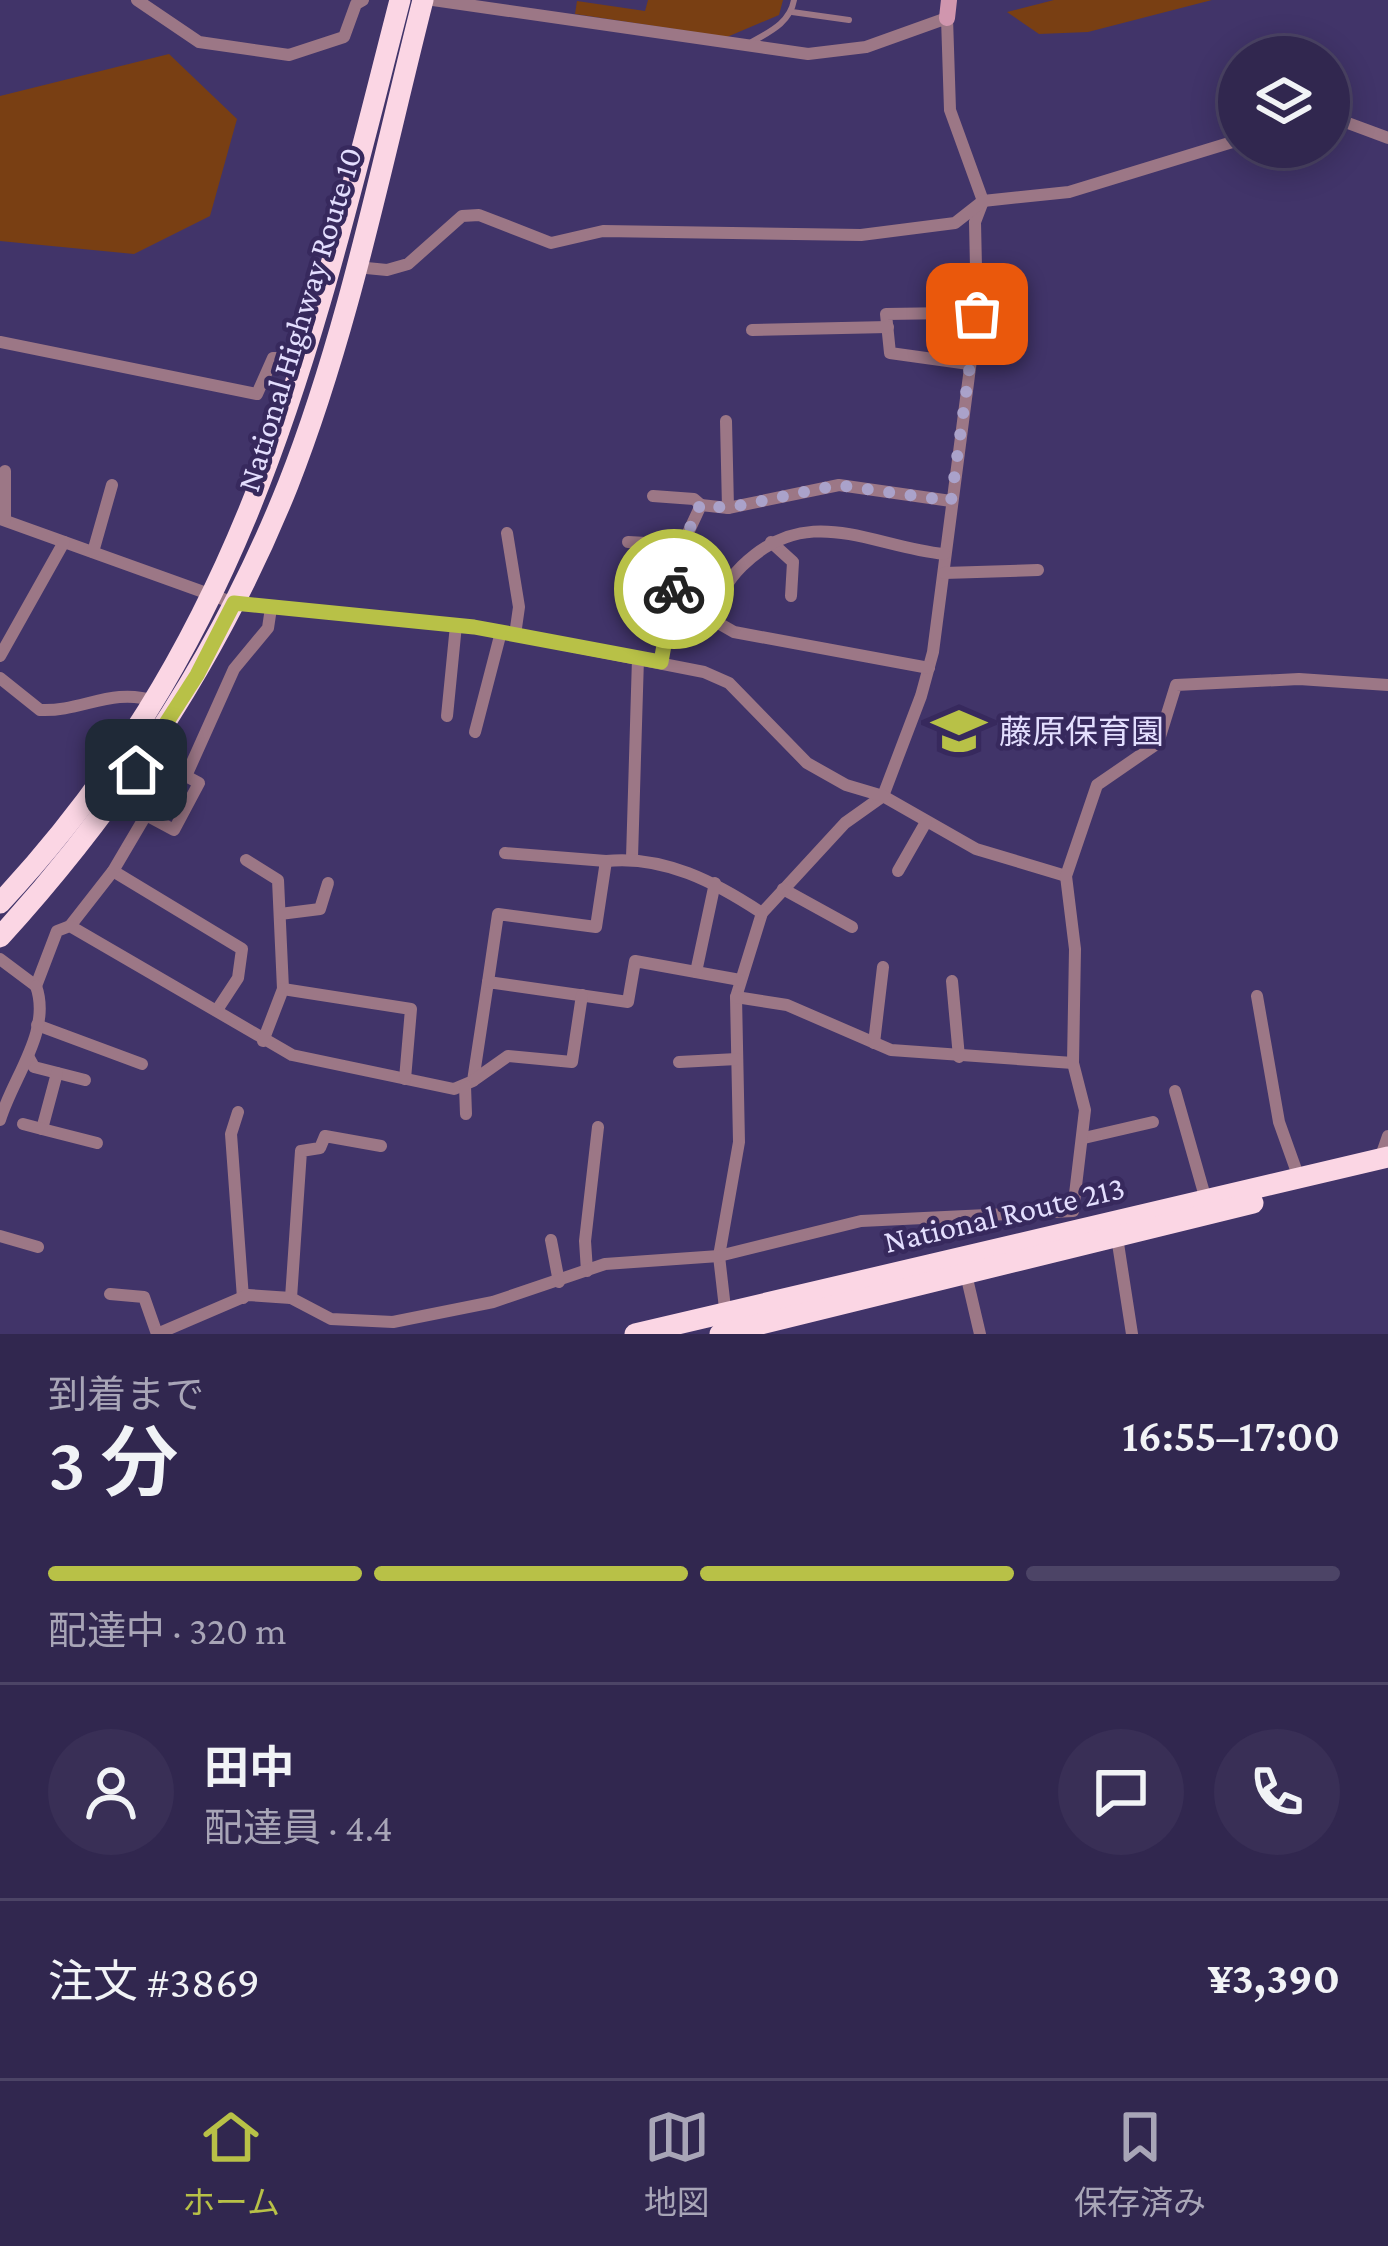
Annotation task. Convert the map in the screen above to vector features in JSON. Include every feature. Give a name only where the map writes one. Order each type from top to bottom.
[{"type":"highway","name":"National Highway Route 10","points":[[0,937],[125,787],[197,675],[305,358],[400,0]]},
{"type":"highway","name":"National Highway Route 10","points":[[0,903],[64,832],[156,702],[225,600],[288,483],[354,267],[423,0]]},
{"type":"highway","name":"National Route 213","points":[[635,1334],[725,1328],[1206,1200],[1385,1162]]},
{"type":"highway","name":"National Route 213","points":[[964,1266],[1117,1237],[1385,1162]]},
{"type":"street","points":[[137,0],[189,40],[290,55],[344,38],[356,4],[363,0]]},
{"type":"street","points":[[433,0],[808,54],[866,47],[948,9],[950,110],[983,201],[975,222],[977,314],[929,668],[884,796],[845,824],[762,913],[740,980],[736,997],[739,1142],[719,1256],[725,1328]]},
{"type":"street","points":[[1350,124],[1388,138]]},
{"type":"street","points":[[354,267],[387,270],[408,264],[462,216],[479,215],[550,243],[603,231],[861,235],[955,223],[983,201],[1069,192],[1218,146]]},
{"type":"street","points":[[952,313],[886,314],[890,353],[969,364]]},
{"type":"street","points":[[752,330],[887,327]]},
{"type":"street","points":[[0,342],[257,394],[273,358],[305,358]]},
{"type":"street","points":[[726,422],[728,508]]},
{"type":"street","points":[[5,471],[2,520],[225,600],[508,633],[661,662],[729,683],[807,764],[846,785],[884,796],[1011,863],[1066,876]]},
{"type":"street","points":[[93,553],[112,485]]},
{"type":"street","points":[[653,496],[728,508],[838,485],[951,501]]},
{"type":"street","points":[[661,662],[682,545],[700,505]]},
{"type":"street","points":[[929,668],[734,632],[721,624],[721,594],[771,542],[832,529],[905,550],[944,554]]},
{"type":"street","points":[[476,733],[519,607],[508,533]]},
{"type":"street","points":[[0,656],[64,542]]},
{"type":"street","points":[[628,542],[682,545]]},
{"type":"street","points":[[771,542],[793,562],[791,596]]},
{"type":"street","points":[[944,573],[1038,570]]},
{"type":"street","points":[[36,986],[57,931],[70,926],[113,871],[146,815],[186,776],[234,669],[268,628],[271,608]]},
{"type":"street","points":[[446,716],[457,625]]},
{"type":"street","points":[[632,858],[638,658]]},
{"type":"street","points":[[0,678],[40,710],[106,695],[132,694],[156,702]]},
{"type":"street","points":[[110,1294],[144,1297],[157,1334],[243,1298],[291,1298],[331,1318],[362,1324],[493,1302],[605,1264],[719,1256],[861,1221],[1072,1211],[1085,1110],[1072,1063],[1075,949],[1066,876],[1097,784],[1158,743],[1176,686],[1299,679],[1388,685]]},
{"type":"street","points":[[146,815],[174,830],[199,783],[186,776]]},
{"type":"street","points":[[898,871],[926,821]]},
{"type":"street","points":[[505,853],[607,861],[632,858],[716,883],[762,913]]},
{"type":"street","points":[[246,860],[278,880],[284,988],[263,1041]]},
{"type":"street","points":[[466,1114],[498,914],[596,928],[607,861]]},
{"type":"street","points":[[113,871],[242,949],[238,978],[217,1010]]},
{"type":"street","points":[[280,914],[320,909],[328,883]]},
{"type":"street","points":[[696,972],[716,883]]},
{"type":"street","points":[[783,889],[852,928]]},
{"type":"street","points":[[70,926],[124,962],[292,1055],[405,1079],[469,1084],[508,1056],[572,1062],[582,995]]},
{"type":"street","points":[[0,959],[36,986],[42,1003],[29,1058],[13,1079],[0,1120]]},
{"type":"street","points":[[488,982],[628,1001],[635,961],[740,980]]},
{"type":"street","points":[[874,1043],[884,967]]},
{"type":"street","points":[[952,981],[959,1057]]},
{"type":"street","points":[[284,988],[411,1009],[405,1079]]},
{"type":"street","points":[[736,997],[788,1005],[874,1043],[959,1057],[1072,1063]]},
{"type":"street","points":[[1257,997],[1280,1122],[1299,1178]]},
{"type":"street","points":[[37,1025],[142,1064]]},
{"type":"street","points":[[29,1058],[34,1067],[85,1080]]},
{"type":"street","points":[[679,1062],[737,1059]]},
{"type":"street","points":[[42,1129],[57,1073]]},
{"type":"street","points":[[1175,1091],[1206,1200]]},
{"type":"street","points":[[238,1112],[230,1133],[243,1298]]},
{"type":"street","points":[[1084,1138],[1153,1122]]},
{"type":"street","points":[[22,1124],[98,1143]]},
{"type":"street","points":[[587,1271],[585,1241],[598,1127]]},
{"type":"street","points":[[291,1298],[301,1151],[320,1148],[325,1136],[381,1146]]},
{"type":"street","points":[[1385,1162],[1388,1136]]},
{"type":"street","points":[[0,1236],[38,1247]]},
{"type":"street","points":[[1117,1237],[1132,1334]]},
{"type":"street","points":[[551,1240],[559,1282]]},
{"type":"street","points":[[964,1266],[980,1334]]},
{"type":"lane","points":[[742,48],[791,12],[794,0]]},
{"type":"lane","points":[[791,12],[849,20]]},
{"type":"shaded area","points":[[648,0],[783,0],[779,15],[727,37],[575,14],[577,1],[645,11]]},
{"type":"shaded area","points":[[1054,0],[1212,0],[1088,32],[1039,34],[1007,12]]},
{"type":"shaded area","points":[[169,54],[237,119],[210,216],[134,254],[0,241],[0,96]]},
{"type":"way so far","points":[[674,589],[681,548],[700,505],[728,508],[838,485],[951,501],[977,314]]},
{"type":"place","name":"藤原保育園","points":[[959,731]]},
{"type":"route","points":[[136,770],[197,675],[234,603],[474,627],[661,662],[674,589]]}]
